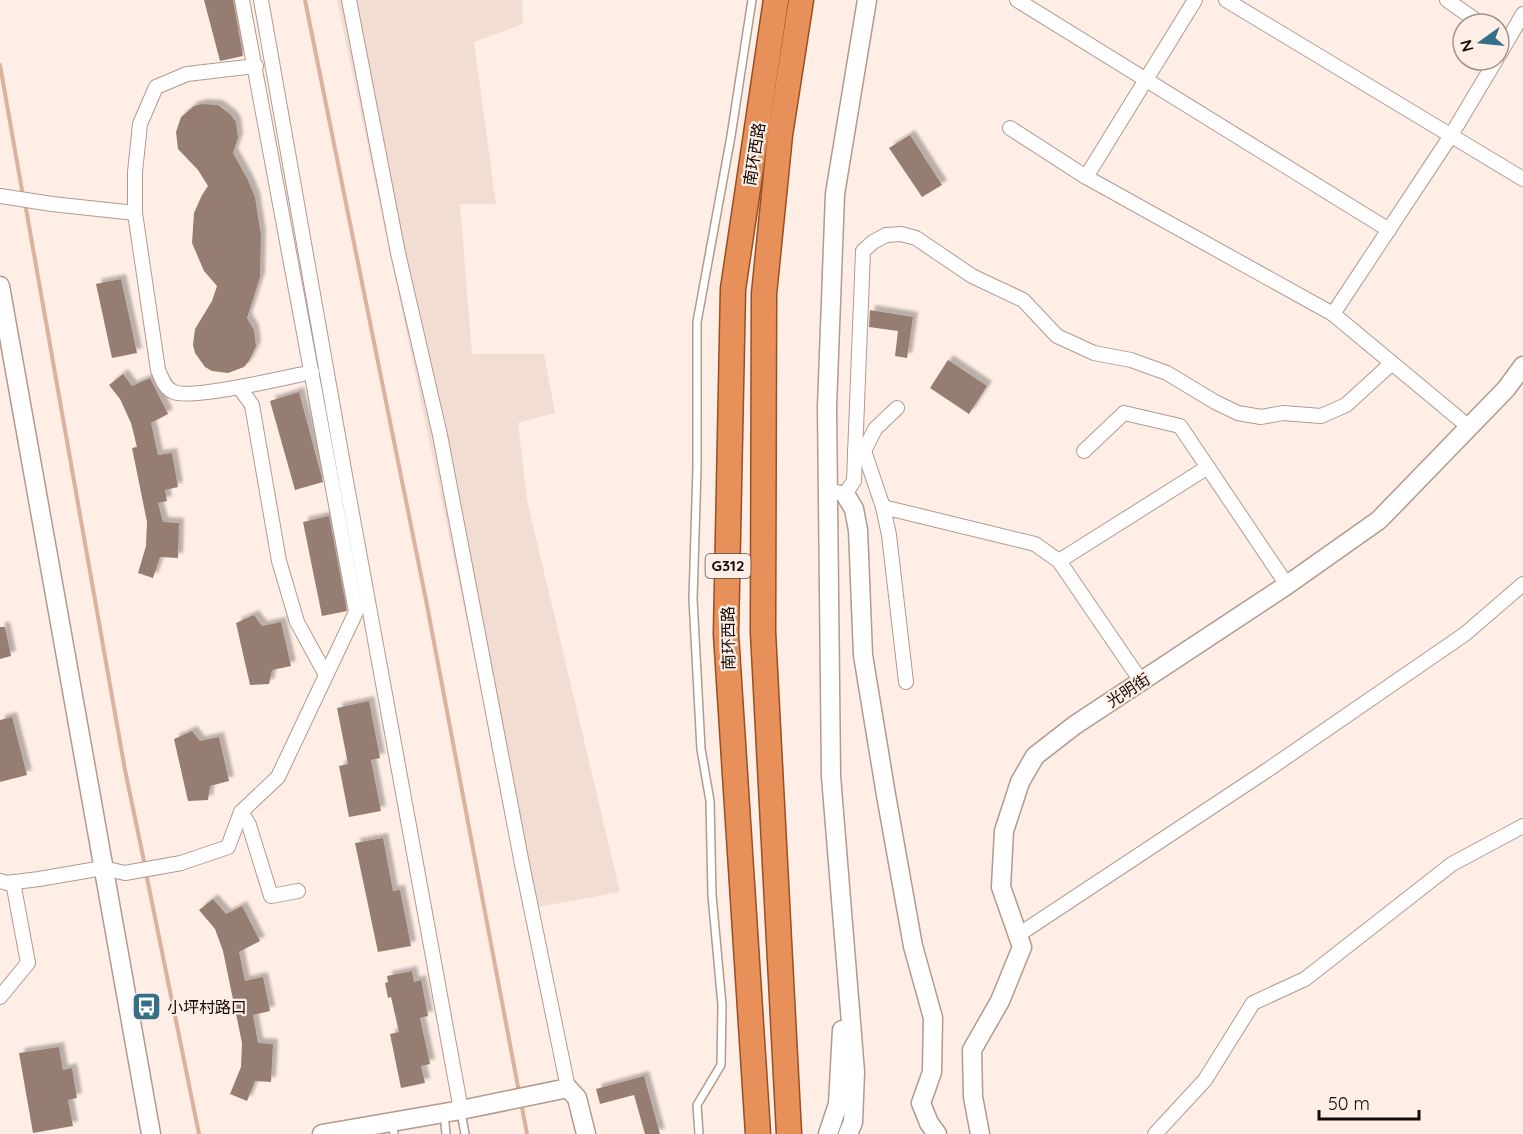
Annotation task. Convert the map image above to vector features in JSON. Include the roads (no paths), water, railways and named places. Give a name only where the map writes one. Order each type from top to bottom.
[{"type":"highway","name":"南环西路","points":[[758,1134],[726,622],[732,289],[776,0]]},
{"type":"highway","name":"南环西路","points":[[789,1134],[763,632],[764,294],[780,135],[801,0]]},
{"type":"street","points":[[0,998],[28,963],[6,881],[104,868],[125,873],[181,863],[228,847],[241,812],[278,777],[356,612],[242,0]]},
{"type":"street","points":[[261,0],[460,1110]]},
{"type":"street","points":[[350,0],[398,253],[443,446],[562,1089]]},
{"type":"street","points":[[848,1134],[853,1122],[855,1072],[831,776],[837,492],[827,407],[835,194],[867,0]]},
{"type":"street","points":[[1017,0],[1389,230]]},
{"type":"street","points":[[1086,177],[1195,0]]},
{"type":"street","points":[[1226,0],[1523,179]]},
{"type":"street","points":[[1447,0],[1464,12]]},
{"type":"street","points":[[1511,29],[1523,14]]},
{"type":"street","points":[[256,66],[187,74],[156,87],[140,124],[135,172],[135,213],[158,370],[171,392],[183,395],[239,387],[312,372]]},
{"type":"street","points":[[1333,314],[1450,137],[1489,72]]},
{"type":"street","points":[[1010,128],[1086,177],[1333,314],[1469,428]]},
{"type":"street","points":[[0,196],[135,213]]},
{"type":"street","points":[[837,492],[854,481],[860,451],[863,251],[873,242],[894,234],[916,238],[972,276],[1023,300],[1057,336],[1094,352],[1131,360],[1167,373],[1238,413],[1261,417],[1283,413],[1321,416],[1346,405],[1392,363]]},
{"type":"street","points":[[0,286],[151,1134]]},
{"type":"street","name":"光明街","points":[[980,1134],[973,1097],[972,1050],[1000,1001],[1022,947],[1001,887],[1004,831],[1020,782],[1035,756],[1076,725],[1287,585],[1379,520],[1506,389],[1523,366]]},
{"type":"street","points":[[239,387],[252,405],[279,561],[297,622],[326,675]]},
{"type":"street","points":[[860,451],[875,429],[897,408]]},
{"type":"street","points":[[1084,452],[1124,412],[1180,426],[1287,585]]},
{"type":"street","points":[[860,451],[883,507],[889,535],[906,682]]},
{"type":"street","points":[[1059,561],[1208,468]]},
{"type":"street","points":[[837,492],[854,509],[858,530],[863,655],[913,946],[933,1018],[932,1072],[921,1103],[929,1124],[937,1134]]},
{"type":"street","points":[[883,507],[1035,544],[1059,561],[1141,681]]},
{"type":"street","points":[[1018,935],[1266,771],[1465,634],[1523,584]]},
{"type":"street","points":[[241,812],[249,825],[271,896],[298,891]]},
{"type":"street","points":[[1155,1134],[1205,1080],[1253,1003],[1305,979],[1452,864],[1523,826]]},
{"type":"street","points":[[828,1134],[838,1104],[841,1065],[843,908]]},
{"type":"street","points":[[322,1134],[393,1128],[460,1110],[562,1089],[577,1098],[586,1134]]},
{"type":"lane","points":[[699,1134],[697,1105],[721,1065],[722,1005],[712,895],[710,801],[701,749],[693,599],[697,468],[697,322],[731,136],[752,0]]},
{"type":"lane","points":[[446,1134],[460,1110]]},
{"type":"lane","points":[[460,1110],[465,1134]]},
{"type":"waterway","points":[[305,0],[426,600],[519,1092]]},
{"type":"waterway","points":[[0,65],[23,196]]},
{"type":"waterway","points":[[25,203],[125,770],[145,866]]},
{"type":"waterway","points":[[146,873],[199,1134]]},
{"type":"waterway","points":[[521,1102],[527,1134]]},
{"type":"place","name":"小坪村路口","points":[[146,1007]]}]
